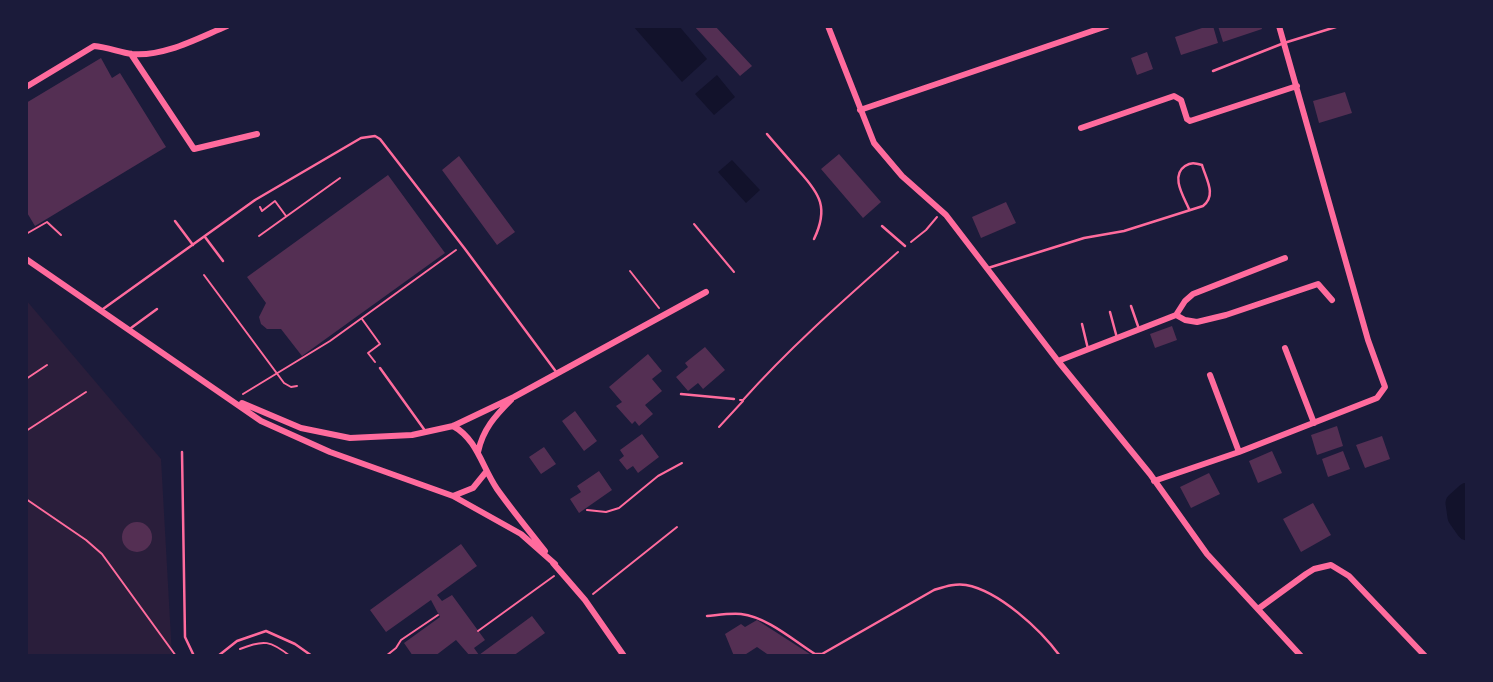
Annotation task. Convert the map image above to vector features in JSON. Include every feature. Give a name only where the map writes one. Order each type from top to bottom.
[{"type":"street","points":[[26,87],[94,46],[131,54],[163,51],[213,29],[227,26]]},
{"type":"street","points":[[828,26],[874,143],[902,176],[942,211],[1154,481],[1206,554],[1301,656]]},
{"type":"street","points":[[860,110],[1107,26]]},
{"type":"street","points":[[1154,481],[1239,452],[1377,398],[1385,387],[1368,340],[1279,26]]},
{"type":"street","points":[[131,54],[194,149],[257,134]]},
{"type":"street","points":[[1081,128],[1174,96],[1181,100],[1190,121],[1297,86]]},
{"type":"street","points":[[1058,361],[1176,314],[1193,293],[1285,258]]},
{"type":"street","points":[[26,259],[261,421],[330,452],[453,496],[521,534],[555,564]]},
{"type":"street","points":[[1176,314],[1185,320],[1197,322],[1318,284],[1332,300]]},
{"type":"street","points":[[233,400],[301,428],[350,438],[412,435],[453,426],[514,397],[706,292]]},
{"type":"street","points":[[1285,348],[1314,423]]},
{"type":"street","points":[[1210,375],[1239,452]]},
{"type":"street","points":[[478,453],[482,436],[493,417],[514,397]]},
{"type":"street","points":[[453,426],[472,441],[486,472],[585,600],[624,656]]},
{"type":"street","points":[[453,496],[473,488],[486,472]]},
{"type":"street","points":[[1258,609],[1314,569],[1331,565],[1349,576],[1425,656]]},
{"type":"lane","points":[[1213,71],[1284,43],[1339,26]]},
{"type":"lane","points":[[767,134],[818,194],[822,209],[820,226],[814,239]]},
{"type":"lane","points":[[100,310],[255,201],[361,138],[375,136],[462,245],[557,373]]},
{"type":"lane","points":[[988,268],[1084,238],[1124,231],[1203,206],[1211,195],[1202,164],[1189,164],[1178,173],[1177,180],[1189,209]]},
{"type":"lane","points":[[175,221],[193,245]]},
{"type":"lane","points":[[882,226],[905,246]]},
{"type":"lane","points":[[205,237],[223,261]]},
{"type":"lane","points":[[1131,306],[1139,329]]},
{"type":"lane","points":[[128,330],[157,309]]},
{"type":"lane","points":[[1110,313],[1117,338]]},
{"type":"lane","points":[[1082,324],[1088,349]]},
{"type":"lane","points":[[380,368],[426,432]]},
{"type":"lane","points":[[681,394],[734,399]]},
{"type":"lane","points":[[182,452],[185,637],[194,656]]},
{"type":"lane","points":[[707,616],[733,613],[751,616],[815,654],[822,654],[934,590],[952,585],[966,585],[1014,608],[1060,656]]},
{"type":"lane","points":[[218,656],[237,641],[266,631],[295,644],[312,656]]},
{"type":"path","points":[[259,236],[340,178]]},
{"type":"path","points":[[255,201],[262,211],[275,201],[286,216]]},
{"type":"path","points":[[719,427],[843,301],[926,230],[942,211]]},
{"type":"path","points":[[26,233],[47,222],[61,235]]},
{"type":"path","points":[[694,224],[733,272]]},
{"type":"path","points":[[233,400],[303,358],[462,245]]},
{"type":"path","points":[[630,271],[665,316]]},
{"type":"path","points":[[204,275],[287,386],[297,386]]},
{"type":"path","points":[[361,318],[380,344],[369,353],[380,368]]},
{"type":"path","points":[[26,379],[47,365]]},
{"type":"path","points":[[26,431],[86,392]]},
{"type":"path","points":[[734,399],[743,400]]},
{"type":"path","points":[[587,510],[606,512],[619,508],[658,476],[682,463]]},
{"type":"path","points":[[26,499],[102,554],[176,656]]},
{"type":"path","points":[[592,595],[677,527]]},
{"type":"path","points":[[478,631],[560,571]]},
{"type":"path","points":[[386,656],[401,640],[439,615]]},
{"type":"path","points":[[235,651],[269,642],[290,656]]},
{"type":"shaded area","points":[[633,26],[679,26],[707,59],[682,82]]},
{"type":"shaded area","points":[[717,75],[735,97],[714,115],[695,94]]},
{"type":"shaded area","points":[[732,160],[760,190],[746,203],[718,172]]},
{"type":"shaded area","points":[[26,300],[161,459],[172,656],[26,656]]},
{"type":"building","points":[[694,26],[715,26],[752,66],[740,76]]},
{"type":"building","points":[[1213,26],[1218,43],[1181,55],[1175,37]]},
{"type":"building","points":[[1218,26],[1261,26],[1262,29],[1223,42]]},
{"type":"building","points":[[1147,52],[1153,69],[1137,75],[1131,58]]},
{"type":"building","points":[[101,58],[112,78],[120,73],[166,147],[35,226],[26,211],[26,103]]},
{"type":"building","points":[[1345,92],[1352,113],[1319,123],[1313,101]]},
{"type":"building","points":[[839,154],[881,202],[863,218],[821,169]]},
{"type":"building","points":[[459,156],[515,232],[497,245],[442,170]]},
{"type":"building","points":[[388,175],[445,253],[302,356],[281,329],[267,329],[261,324],[259,317],[266,303],[247,277]]},
{"type":"building","points":[[1006,202],[1016,223],[981,238],[972,217]]},
{"type":"building","points":[[1172,326],[1177,340],[1155,348],[1150,334]]},
{"type":"building","points":[[705,347],[725,370],[703,389],[698,383],[688,391],[676,377],[688,367],[685,363]]},
{"type":"building","points":[[648,354],[662,371],[652,379],[662,391],[645,405],[653,414],[639,426],[635,421],[632,424],[616,406],[622,402],[609,387]]},
{"type":"building","points":[[575,411],[597,441],[584,451],[562,421]]},
{"type":"building","points":[[1337,426],[1343,446],[1317,455],[1311,435]]},
{"type":"building","points":[[642,434],[659,457],[638,473],[633,466],[627,470],[619,460],[624,456],[620,450]]},
{"type":"building","points":[[1382,436],[1390,459],[1365,468],[1356,445]]},
{"type":"building","points":[[544,447],[556,464],[541,474],[529,457]]},
{"type":"building","points":[[1272,451],[1282,473],[1258,483],[1249,461]]},
{"type":"building","points":[[1343,451],[1350,469],[1328,477],[1322,459]]},
{"type":"building","points":[[599,471],[612,490],[579,513],[570,499],[581,492],[577,486]]},
{"type":"building","points":[[1209,473],[1220,494],[1191,508],[1180,487]]},
{"type":"building","points":[[1313,503],[1331,535],[1301,552],[1283,519]]},
{"type":"building","points":[[137,522],[143,523],[151,531],[151,543],[143,551],[137,552],[131,551],[123,543],[122,537],[123,531],[131,523]]},
{"type":"building","points":[[461,544],[477,566],[437,595],[442,601],[452,595],[485,640],[474,648],[479,655],[532,616],[545,633],[513,656],[470,656],[456,640],[435,656],[413,656],[404,643],[440,617],[431,600],[386,632],[370,610]]},
{"type":"building","points":[[757,620],[813,656],[770,656],[757,647],[743,656],[734,656],[725,634],[741,624],[745,627]]},
{"type":"waterway","points":[[1467,493],[1456,503],[1458,517],[1467,530]]}]
